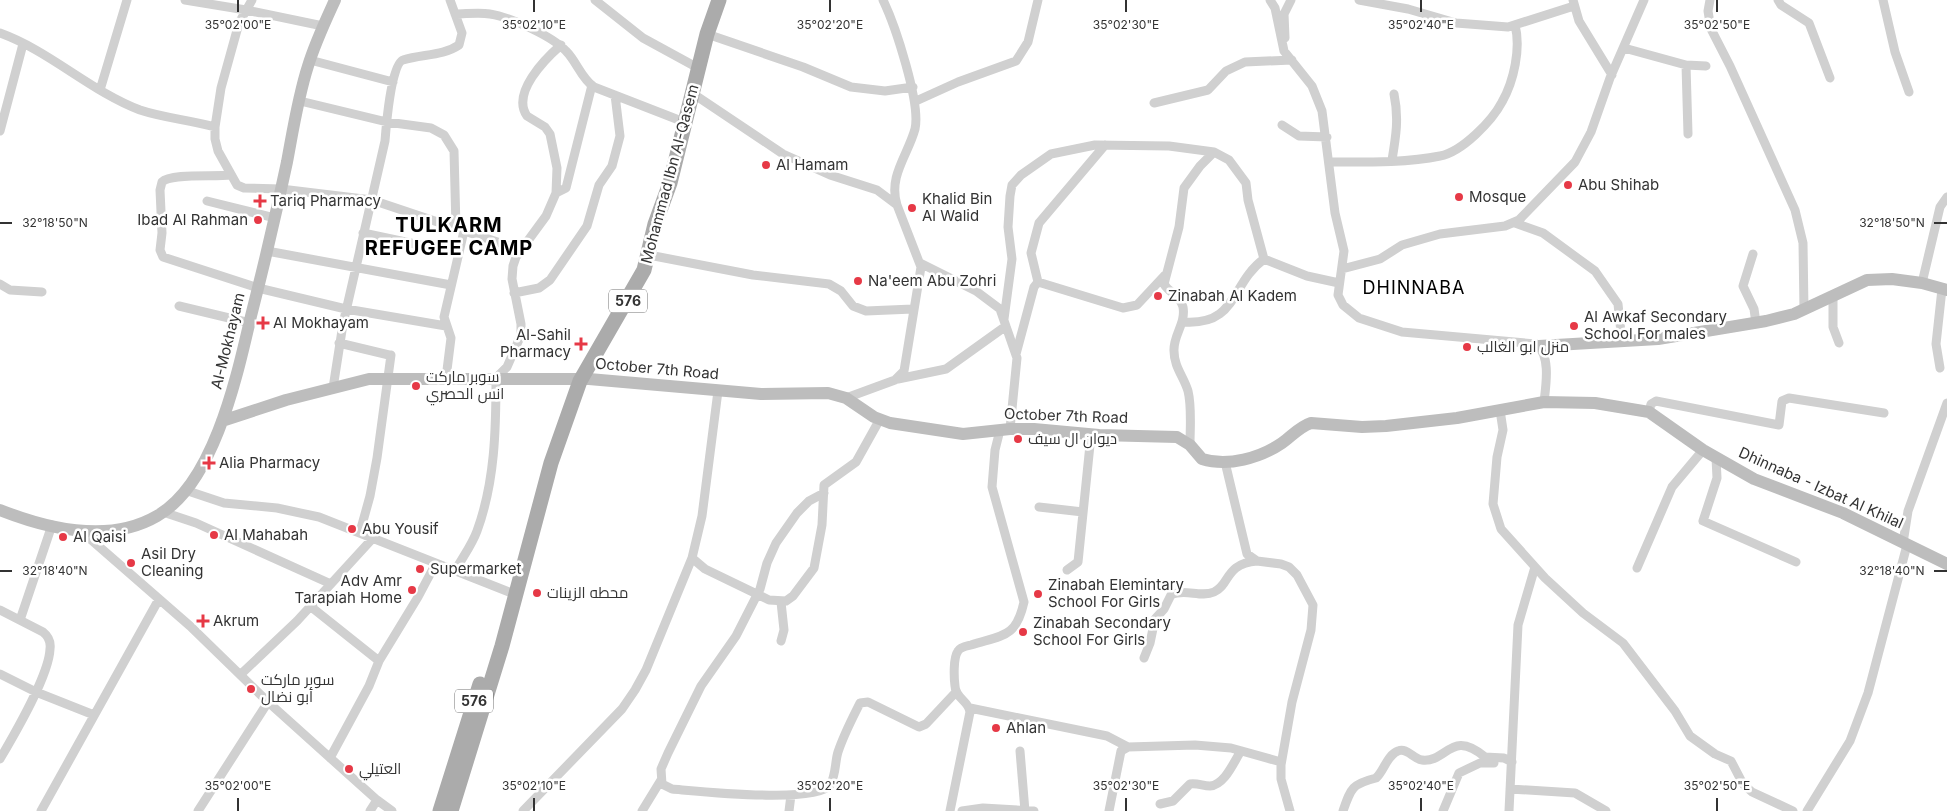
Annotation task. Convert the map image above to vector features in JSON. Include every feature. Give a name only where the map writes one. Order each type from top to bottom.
[{"type":"main road","name":"Mohammad Ibn Al-Qasem","points":[[451,811],[502,646],[514,594],[535,525],[550,463],[581,379],[644,270],[655,224],[670,183],[707,34],[719,0]]},
{"type":"main road","name":"Mohammad Ibn Al-Qasem","points":[[440,811],[493,645],[514,594]]},
{"type":"street","points":[[100,90],[127,0]]},
{"type":"street","points":[[185,0],[323,26]]},
{"type":"street","points":[[252,0],[242,11],[221,88],[214,127],[216,145],[230,175],[237,185],[244,188],[281,189],[372,200],[521,250]]},
{"type":"street","name":"Al-Mokhayam","points":[[0,510],[52,525],[80,530],[108,531],[133,526],[163,512],[172,506],[185,490],[207,456],[233,390],[267,251],[310,60],[323,26],[336,0]]},
{"type":"street","points":[[333,388],[346,309],[385,141],[396,67],[400,61],[440,53],[459,45],[462,34],[450,0]]},
{"type":"street","points":[[594,0],[643,38],[698,68]]},
{"type":"street","points":[[883,0],[916,101],[915,130],[896,176],[894,195],[920,262],[905,368],[898,379]]},
{"type":"street","points":[[916,101],[958,82],[1016,60],[1028,42],[1038,0]]},
{"type":"street","points":[[1271,0],[1281,3],[1286,0]]},
{"type":"street","points":[[1271,0],[1282,44],[1292,61],[1319,97],[1327,137],[1335,213],[1344,251],[1338,295],[1350,312],[1382,327],[1423,336],[1527,342],[1539,346],[1622,342],[1668,337],[1756,323],[1804,310],[1867,280],[1892,280],[1922,283],[1944,290],[1936,344],[1940,368]]},
{"type":"street","points":[[1291,0],[1286,7],[1284,23],[1292,61]]},
{"type":"street","points":[[1359,0],[1408,9],[1456,23],[1508,26],[1574,3],[1579,21],[1612,75]]},
{"type":"street","points":[[1515,223],[1575,162],[1591,132],[1612,75],[1644,0]]},
{"type":"street","points":[[1710,0],[1708,11],[1711,29],[1730,66],[1795,210],[1803,243],[1804,310]]},
{"type":"street","points":[[1778,0],[1782,5],[1809,23],[1830,78]]},
{"type":"street","points":[[1882,0],[1895,52],[1909,92]]},
{"type":"street","points":[[455,14],[490,14],[524,26],[561,45],[592,85],[684,122]]},
{"type":"street","points":[[1329,162],[1440,156],[1461,147],[1477,133],[1502,103],[1510,83],[1519,39],[1515,24]]},
{"type":"street","points":[[0,33],[23,44],[100,90],[141,110],[214,127]]},
{"type":"street","points":[[707,34],[806,68],[851,88],[885,91],[913,88]]},
{"type":"street","points":[[0,131],[23,44]]},
{"type":"street","points":[[455,571],[477,532],[486,500],[493,462],[496,378],[507,368],[521,335],[521,324],[514,293],[513,266],[521,250],[546,216],[556,193],[557,168],[550,134],[545,127],[527,116],[523,103],[528,84],[538,65],[561,45]]},
{"type":"street","points":[[1624,48],[1686,65],[1706,66]]},
{"type":"street","points":[[310,60],[393,82]]},
{"type":"street","points":[[1154,103],[1208,90],[1226,71],[1245,62],[1292,61]]},
{"type":"street","points":[[1686,65],[1688,134]]},
{"type":"street","points":[[556,193],[566,188],[592,85]]},
{"type":"street","points":[[692,93],[783,154],[830,175],[877,190],[897,206]]},
{"type":"street","points":[[1392,160],[1398,129],[1398,114],[1394,94]]},
{"type":"street","points":[[514,293],[539,288],[550,280],[587,226],[599,185],[612,166],[620,136],[615,95]]},
{"type":"street","points":[[300,101],[387,122],[431,128],[448,138],[454,151],[460,230],[459,248],[444,317],[451,338],[446,378]]},
{"type":"street","points":[[1282,125],[1299,136],[1327,137]]},
{"type":"street","points":[[660,780],[666,787],[672,789],[750,795],[791,795],[828,786],[848,727],[860,703],[868,702],[919,727],[926,724],[956,692],[958,651],[1010,632],[1019,621],[1024,602],[992,487],[995,450],[1005,429],[1016,354],[1033,292],[1038,282],[1031,253],[1039,223],[1105,145]]},
{"type":"street","points":[[846,398],[898,379],[946,369],[1005,322],[1012,259],[1008,227],[1010,196],[1015,181],[1051,154],[1105,145],[1169,146],[1214,152],[1229,160],[1246,182],[1248,200],[1264,259]]},
{"type":"street","points":[[1190,445],[1189,394],[1177,366],[1174,351],[1183,322],[1181,303],[1164,284],[1179,226],[1184,188],[1200,166],[1214,152]]},
{"type":"street","points":[[230,175],[207,177],[175,176],[162,182],[160,190],[161,254],[167,260],[258,288],[346,309],[446,326]]},
{"type":"street","points":[[1922,283],[1940,207],[1947,196]]},
{"type":"street","points":[[207,201],[274,218]]},
{"type":"street","points":[[1342,269],[1380,259],[1402,245],[1440,234],[1515,223],[1543,233],[1595,270],[1618,304],[1622,342]]},
{"type":"street","points":[[363,233],[434,248],[459,248]]},
{"type":"street","points":[[267,251],[355,269],[450,285]]},
{"type":"street","points":[[1753,254],[1744,286],[1754,309],[1756,323]]},
{"type":"street","points":[[649,255],[752,275],[829,284],[841,291],[853,306],[866,311],[913,309]]},
{"type":"street","points":[[1264,259],[1307,276],[1339,283]]},
{"type":"street","points":[[1183,322],[1199,323],[1223,312],[1232,302],[1252,268],[1264,259]]},
{"type":"street","points":[[920,262],[993,302],[1000,309],[1016,354]]},
{"type":"street","points":[[1038,282],[1123,308],[1137,304],[1167,273]]},
{"type":"street","points":[[0,284],[10,290],[42,292]]},
{"type":"street","points":[[1833,297],[1833,327],[1839,343]]},
{"type":"street","points":[[179,306],[250,323]]},
{"type":"street","points":[[339,343],[390,355],[389,378],[370,496],[360,532]]},
{"type":"street","points":[[1539,346],[1545,356],[1546,387],[1544,402]]},
{"type":"street","name":"October 7th Road","points":[[222,421],[286,400],[369,379],[581,379],[761,394],[828,393],[846,398],[880,419],[962,434],[1034,428],[1092,435],[1177,437],[1190,445],[1202,459],[1225,462],[1266,452],[1311,423],[1362,427],[1386,426],[1544,402]]},
{"type":"street","points":[[523,811],[618,713],[636,690],[692,558],[702,516],[718,391]]},
{"type":"street","points":[[1649,412],[1652,403],[1656,401],[1779,425],[1782,402],[1789,398],[1884,413]]},
{"type":"street","name":"Dhinnaba - Izbat Al Khilal","points":[[1544,402],[1596,403],[1649,412],[1703,450],[1754,479],[1843,513],[1947,564]]},
{"type":"street","points":[[1807,811],[1850,741],[1868,692],[1905,544],[1908,511],[1947,404]]},
{"type":"street","points":[[1500,410],[1503,430],[1497,457],[1494,504],[1495,517],[1504,534],[1534,567],[1583,613],[1623,643],[1675,711],[1690,736],[1731,762],[1743,784],[1752,792],[1793,811]]},
{"type":"street","points":[[692,558],[705,569],[769,600],[781,602],[793,596],[814,568],[822,525],[824,485],[856,462],[880,419]]},
{"type":"street","points":[[1067,570],[1078,562],[1092,435]]},
{"type":"street","points":[[1637,568],[1672,487],[1703,450]]},
{"type":"street","points":[[1716,458],[1716,478],[1703,521],[1796,562]]},
{"type":"street","points":[[1225,462],[1247,554],[1257,561]]},
{"type":"street","points":[[185,490],[224,503],[277,508],[302,513],[360,532],[514,594]]},
{"type":"street","points":[[645,809],[660,780],[661,769],[701,686],[736,636],[757,594],[767,563],[779,538],[803,506],[824,493]]},
{"type":"street","points":[[1039,507],[1083,512]]},
{"type":"street","points":[[163,512],[196,523],[330,584]]},
{"type":"street","points":[[20,620],[52,525]]},
{"type":"street","points":[[80,530],[159,599],[330,758],[392,811]]},
{"type":"street","points":[[240,675],[310,606],[373,538]]},
{"type":"street","points":[[1144,658],[1150,643],[1155,618],[1164,609],[1171,595],[1177,593],[1213,592],[1235,568],[1245,563],[1257,561],[1281,564],[1289,567],[1297,575],[1313,605],[1311,630],[1292,702],[1281,762],[1281,779],[1290,811]]},
{"type":"street","points":[[330,758],[369,686],[378,661],[418,598],[436,564]]},
{"type":"street","points":[[1509,811],[1518,625],[1534,567]]},
{"type":"street","points":[[41,811],[159,599]]},
{"type":"street","points":[[781,602],[784,630],[781,641]]},
{"type":"street","points":[[310,606],[378,661]]},
{"type":"street","points":[[0,610],[43,632],[50,644],[49,655],[36,692],[0,759]]},
{"type":"street","points":[[0,674],[36,692],[94,715]]},
{"type":"street","points":[[956,692],[970,708],[1107,736],[1128,746],[1195,745],[1241,751],[1281,762]]},
{"type":"street","points":[[198,811],[268,702]]},
{"type":"street","points":[[950,811],[970,708]]},
{"type":"street","points":[[1109,811],[1121,752],[1128,746]]},
{"type":"street","points":[[1343,811],[1354,786],[1361,781],[1376,778],[1391,756],[1398,751],[1405,751],[1419,760],[1430,760],[1452,746],[1466,746],[1476,749],[1485,758],[1504,758],[1512,762]]},
{"type":"street","points":[[1020,751],[1025,810]]},
{"type":"street","points":[[1160,804],[1173,801],[1190,784],[1210,786],[1217,784],[1224,778],[1241,751]]},
{"type":"street","points":[[1443,811],[1459,773],[1480,764],[1512,762]]},
{"type":"street","points":[[1510,789],[1575,793],[1606,811]]},
{"type":"street","points":[[790,811],[791,795]]},
{"type":"street","points":[[370,811],[377,800]]},
{"type":"street","points":[[962,811],[983,808],[1034,811]]},
{"type":"place","name":"Al Hamam","points":[[766,165]]},
{"type":"place","name":"Abu Shihab","points":[[1568,185]]},
{"type":"place","name":"Mosque","points":[[1459,197]]},
{"type":"place","name":"Tariq Pharmacy","points":[[260,201]]},
{"type":"place","name":"Khalid Bin Al Walid","points":[[912,208]]},
{"type":"place","name":"Ibad Al Rahman","points":[[258,220]]},
{"type":"place","name":"Na'eem Abu Zohri","points":[[858,281]]},
{"type":"place","name":"Zinabah Al Kadem","points":[[1158,296]]},
{"type":"place","name":"Al Mokhayam","points":[[263,323]]},
{"type":"place","name":"Al Awkaf Secondary School For males","points":[[1574,326]]},
{"type":"place","name":"Al-Sahil Pharmacy","points":[[581,344]]},
{"type":"place","name":"منزل ابو الغالب","points":[[1467,347]]},
{"type":"place","name":"سوبر ماركت انس الحصري","points":[[416,386]]},
{"type":"place","name":"ديوان ال سيف","points":[[1018,439]]},
{"type":"place","name":"Alia Pharmacy","points":[[209,463]]},
{"type":"place","name":"Abu Yousif","points":[[352,529]]},
{"type":"place","name":"Al Mahabah","points":[[214,535]]},
{"type":"place","name":"Al Qaisi","points":[[63,537]]},
{"type":"place","name":"Asil Dry Cleaning","points":[[131,563]]},
{"type":"place","name":"Supermarket","points":[[420,569]]},
{"type":"place","name":"Adv Amr Tarapiah Home","points":[[412,590]]},
{"type":"place","name":"محطه الزينات","points":[[537,593]]},
{"type":"place","name":"Zinabah Elemintary School For Girls","points":[[1038,594]]},
{"type":"place","name":"Akrum","points":[[203,621]]},
{"type":"place","name":"Zinabah Secondary School For Girls","points":[[1023,632]]},
{"type":"place","name":"سوبر ماركت أبو نضال","points":[[251,689]]},
{"type":"place","name":"Ahlan","points":[[996,728]]},
{"type":"place","name":"العتيلي","points":[[349,769]]},
{"type":"district","name":"TULKARM REFUGEE CAMP","points":[[449,236]]},
{"type":"district","name":"DHINNABA","points":[[1414,288]]}]
